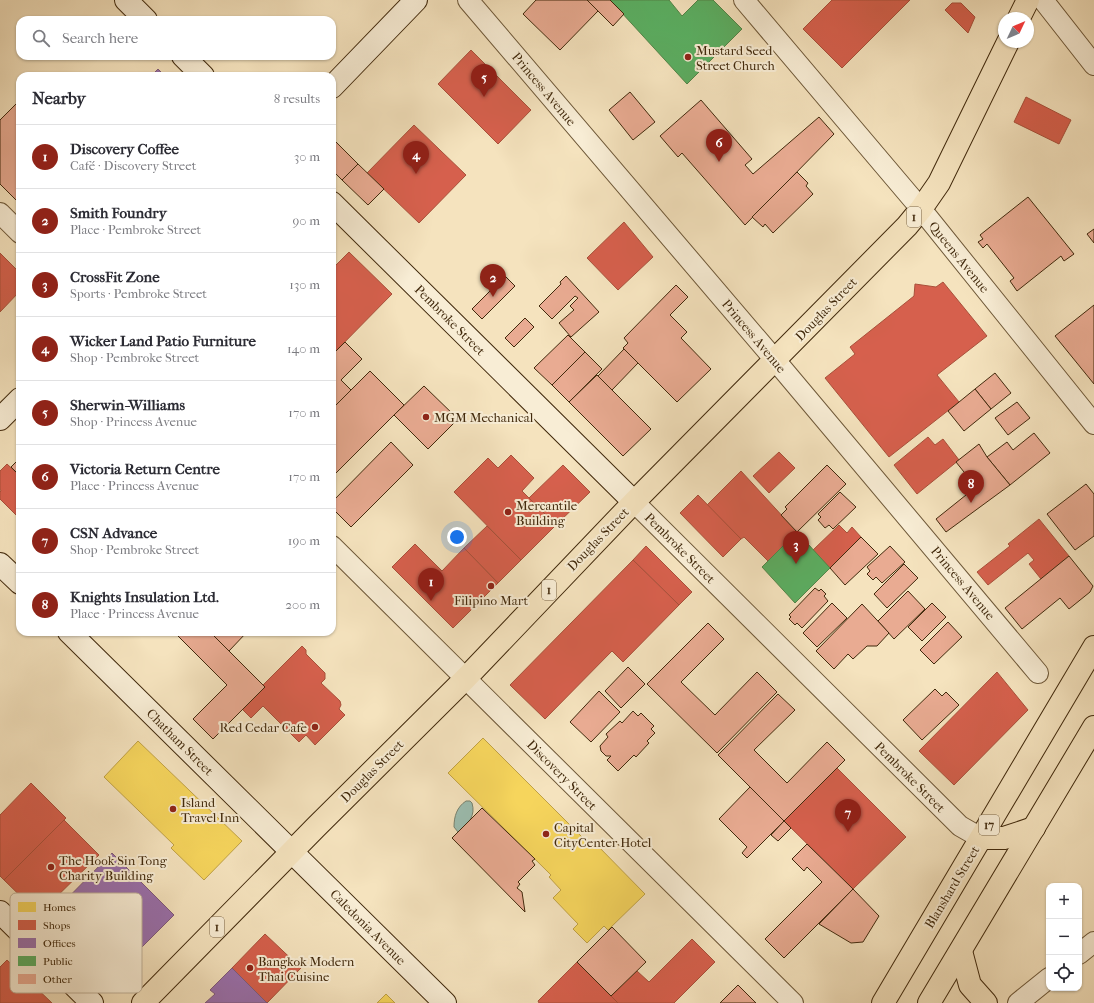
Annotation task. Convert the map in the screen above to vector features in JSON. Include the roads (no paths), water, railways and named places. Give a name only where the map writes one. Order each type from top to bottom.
[{"type":"main road","points":[[1023,12],[1028,0]]},
{"type":"main road","name":"Douglas Street","points":[[143,1003],[292,851],[465,679],[634,502],[907,226],[921,209],[942,176],[1005,48]]},
{"type":"main road","name":"Blanshard Street","points":[[882,1003],[1094,647]]},
{"type":"main road","points":[[929,1003],[1094,727]]},
{"type":"main road","points":[[981,838],[1004,838],[1034,828]]},
{"type":"main road","points":[[961,951],[970,985],[986,1003]]},
{"type":"street","points":[[126,0],[142,16]]},
{"type":"street","points":[[336,83],[416,0]]},
{"type":"street","name":"Princess Avenue","points":[[468,0],[775,360],[1038,673]]},
{"type":"street","name":"Queens Avenue","points":[[744,0],[921,209],[1094,424]]},
{"type":"street","points":[[1043,0],[1094,65]]},
{"type":"street","points":[[187,60],[199,72]]},
{"type":"street","name":"Pembroke Street","points":[[336,207],[960,826],[981,838]]},
{"type":"street","points":[[0,213],[16,229]]},
{"type":"street","points":[[0,419],[16,403]]},
{"type":"street","name":"Discovery Street","points":[[336,550],[793,1003]]},
{"type":"street","points":[[0,564],[16,579]]},
{"type":"street","name":"Chatham Street","points":[[73,636],[292,851]]},
{"type":"street","name":"Caledonia Avenue","points":[[292,851],[445,1003]]},
{"type":"street","points":[[0,912],[10,922]]},
{"type":"street","points":[[1082,952],[1094,942]]},
{"type":"street","points":[[1018,1003],[1046,980]]},
{"type":"street","points":[[82,993],[92,1003]]},
{"type":"place","name":"Mustard Seed Street Church","points":[[688,57]]},
{"type":"place","name":"Sherwin-Williams","points":[[484,97]]},
{"type":"place","name":"Victoria Return Centre","points":[[719,162]]},
{"type":"place","name":"Wicker Land Patio Furniture","points":[[416,174]]},
{"type":"place","name":"Smith Foundry","points":[[493,297]]},
{"type":"place","name":"MGM Mechanical","points":[[426,417]]},
{"type":"place","name":"Knights Insulation Ltd.","points":[[971,503]]},
{"type":"place","name":"Mercantile Building","points":[[508,512]]},
{"type":"place","name":"CrossFit Zone","points":[[796,564]]},
{"type":"place","name":"Filipino Mart","points":[[491,586]]},
{"type":"place","name":"Discovery Coffee","points":[[431,601]]},
{"type":"place","name":"Red Cedar Cafe","points":[[315,727]]},
{"type":"place","name":"Island Travel Inn","points":[[173,809]]},
{"type":"place","name":"CSN Advance","points":[[848,832]]},
{"type":"place","name":"Capital CityCenter Hotel","points":[[546,834]]},
{"type":"place","name":"The Hook Sin Tong Charity Building","points":[[51,867]]},
{"type":"place","name":"Bangkok Modern Thai Cuisine","points":[[250,968]]}]
